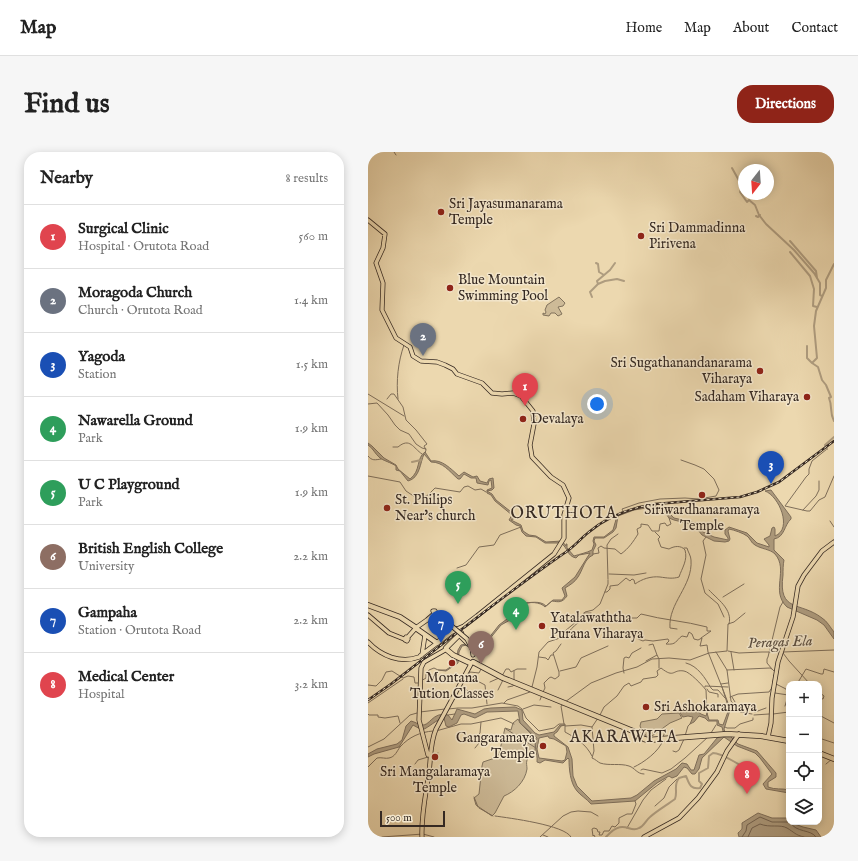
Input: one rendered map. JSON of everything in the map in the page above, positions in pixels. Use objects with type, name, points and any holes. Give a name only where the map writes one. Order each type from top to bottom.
[{"type":"highway","points":[[370,607],[396,616],[437,643],[455,630],[460,634],[446,649],[458,657],[502,677],[633,731],[646,740],[739,734],[786,741]]},
{"type":"highway","points":[[822,754],[833,758]]},
{"type":"main road","points":[[368,220],[385,234],[383,248],[376,263],[383,283],[382,310],[396,338],[410,347],[413,356],[421,362],[437,362],[445,365],[453,369],[457,374],[482,383],[492,393],[513,393],[519,395],[533,409],[534,426],[530,445],[532,457],[551,477],[563,485],[569,498],[564,515],[565,534],[562,542],[554,554],[546,562],[473,619],[455,630]]},
{"type":"main road","points":[[768,738],[772,723],[772,707],[780,653],[795,611],[797,592],[800,582],[822,551],[834,542]]},
{"type":"main road","points":[[368,615],[387,631],[405,638],[434,613],[466,639],[472,654],[473,663],[440,721],[432,741],[422,814],[422,837]]},
{"type":"main road","points":[[460,634],[470,646]]},
{"type":"main road","points":[[421,656],[426,635]]},
{"type":"main road","points":[[368,642],[376,650],[400,660],[421,656],[437,643]]},
{"type":"main road","points":[[430,760],[422,733],[419,715],[422,664],[446,649]]},
{"type":"main road","points":[[644,837],[679,818],[698,798],[717,772],[727,750],[739,734]]},
{"type":"shaded area","points":[[559,297],[565,303],[563,306],[558,307],[562,314],[558,316],[555,313],[551,313],[549,316],[543,315],[543,313],[545,314],[546,312],[545,310],[547,305]]},
{"type":"shaded area","points":[[679,713],[682,718],[670,723],[652,736],[649,736],[648,738],[645,737],[646,735],[643,733],[640,726],[641,722],[657,719],[662,714]]},
{"type":"shaded area","points":[[518,719],[535,738],[535,752],[527,760],[527,769],[524,778],[512,792],[504,796],[492,816],[476,805],[474,798],[479,794],[483,762],[495,758],[499,754],[505,728],[511,730],[513,723]]},
{"type":"water","points":[[368,443],[384,458],[396,465],[398,469],[410,479],[416,472],[420,458],[425,452],[431,461],[443,463],[459,476],[464,472],[473,477],[477,476],[480,481],[487,483],[489,479],[493,478],[494,488],[487,491],[492,488],[491,480],[489,481],[488,485],[477,483],[476,478],[471,478],[464,474],[460,479],[458,479],[442,465],[431,462],[424,454],[417,474],[408,481],[400,471],[396,470],[396,466],[381,459],[368,445]]},
{"type":"water","points":[[771,490],[791,517],[780,536],[774,539],[774,550],[784,560],[782,587],[784,595],[787,601],[792,604],[824,619],[834,632],[834,639],[824,625],[817,620],[787,607],[782,601],[779,587],[779,560],[773,552],[755,545],[745,535],[729,529],[729,541],[714,541],[702,535],[694,525],[669,518],[664,511],[652,507],[634,510],[618,516],[616,528],[613,532],[604,538],[595,538],[594,541],[596,545],[593,555],[586,562],[577,579],[565,588],[567,596],[564,600],[559,602],[552,601],[545,607],[538,603],[523,605],[519,615],[501,625],[488,641],[462,646],[459,652],[458,663],[446,671],[438,670],[446,670],[456,663],[458,650],[461,645],[488,639],[499,625],[518,614],[520,607],[523,603],[538,602],[546,606],[553,600],[562,600],[565,596],[562,588],[575,577],[590,553],[579,555],[576,558],[569,554],[561,543],[545,543],[536,537],[526,536],[522,532],[520,526],[509,520],[512,515],[495,501],[491,495],[487,493],[487,491],[515,515],[515,518],[511,520],[521,525],[523,531],[529,535],[536,536],[546,542],[562,541],[566,546],[567,544],[567,548],[574,556],[592,550],[594,537],[604,537],[613,530],[617,516],[634,509],[653,505],[665,509],[674,518],[696,523],[703,532],[714,537],[728,540],[725,530],[729,527],[747,533],[757,543],[769,547],[764,539],[770,536],[772,528],[774,527],[775,529],[775,536],[783,527],[782,513],[779,506],[775,499],[765,491]]},
{"type":"water","points":[[722,687],[731,707],[724,729],[726,735],[730,736],[738,744],[757,751],[776,773],[776,777],[768,782],[768,787],[786,789],[786,792],[766,789],[763,784],[772,774],[760,758],[755,753],[737,746],[724,737],[702,758],[699,769],[695,774],[692,774],[687,768],[684,767],[677,776],[672,778],[669,776],[657,783],[635,801],[591,804],[578,793],[573,784],[570,775],[568,758],[563,763],[545,760],[540,763],[537,762],[535,744],[537,738],[520,723],[518,711],[487,712],[475,718],[464,714],[461,715],[457,723],[449,727],[446,726],[444,718],[422,730],[413,725],[399,747],[368,757],[368,754],[377,749],[397,744],[402,740],[406,726],[411,721],[424,725],[438,715],[443,714],[448,715],[452,720],[457,709],[475,714],[484,709],[515,707],[522,710],[523,720],[535,733],[539,735],[554,732],[560,725],[565,725],[561,726],[554,736],[568,747],[572,759],[573,776],[577,786],[592,801],[631,798],[654,781],[676,769],[682,763],[687,764],[691,770],[694,770],[699,755],[704,754],[717,738],[724,735],[722,727],[717,725],[717,721],[708,721],[699,716],[690,724],[693,717],[683,717],[680,713],[683,708],[694,709],[706,716],[707,713],[709,720],[718,720],[719,724],[723,725],[729,709]],"holes":[[[548,736],[549,738],[554,739],[566,746],[567,752],[565,760],[562,761],[539,758],[537,749],[539,738]]]},
{"type":"water","points":[[758,813],[772,818],[786,818],[786,825],[797,825],[816,830],[821,837],[739,837],[738,833],[742,829],[742,823]]},
{"type":"waterway","points":[[732,168],[742,186],[740,192],[747,202],[749,200],[755,205],[759,215],[766,224],[794,250],[814,273],[820,283],[820,295],[822,296]]},
{"type":"waterway","points":[[756,216],[758,217],[760,215]]},
{"type":"waterway","points":[[790,241],[816,271],[817,278]]},
{"type":"waterway","points":[[790,252],[810,276],[814,289],[813,306],[817,307]]},
{"type":"waterway","points":[[596,263],[598,264],[599,272],[604,275]]},
{"type":"waterway","points":[[598,284],[597,281],[610,270],[615,263]]},
{"type":"waterway","points":[[834,264],[826,280],[826,288],[816,311],[814,326],[817,358],[812,363],[818,367],[822,380],[831,397],[829,398],[834,421]]},
{"type":"waterway","points":[[592,297],[590,292],[598,284],[617,279],[624,281]]},
{"type":"waterway","points":[[398,399],[398,372],[404,345]]},
{"type":"waterway","points":[[807,346],[807,358],[812,363]]},
{"type":"waterway","points":[[368,394],[404,416]]},
{"type":"waterway","points":[[387,399],[391,394],[394,394],[403,407],[406,420],[427,444],[424,446],[426,450],[425,453]]},
{"type":"waterway","points":[[368,404],[377,403],[400,430],[409,434],[416,444],[426,449]]},
{"type":"waterway","points":[[827,449],[825,445],[834,437]]},
{"type":"waterway","points":[[393,447],[398,447],[402,444],[408,443],[422,454]]},
{"type":"waterway","points":[[827,449],[812,461],[809,474],[785,506],[810,511],[819,500],[825,497],[834,476]]},
{"type":"waterway","points":[[368,456],[374,460],[381,459]]},
{"type":"waterway","points":[[412,462],[421,460]]},
{"type":"waterway","points":[[624,513],[622,509],[639,503],[660,499],[699,499],[716,496],[719,490],[714,479],[704,469],[681,460]]},
{"type":"waterway","points":[[368,476],[400,482],[406,491],[418,499],[428,495],[435,488],[460,492],[464,487],[468,486],[475,490],[481,489],[486,492]]},
{"type":"waterway","points":[[803,510],[816,496],[819,490],[819,481]]},
{"type":"waterway","points":[[593,554],[599,553],[598,548],[601,546],[604,548],[615,549],[621,554],[634,540],[638,534],[637,529],[641,527],[641,524],[648,525],[652,531],[659,531],[660,524],[665,523],[667,526],[671,524],[669,518]]},
{"type":"waterway","points":[[830,521],[834,527]]},
{"type":"waterway","points":[[457,568],[466,565],[479,547],[494,545],[500,535],[521,527]]},
{"type":"waterway","points":[[605,592],[610,589],[610,586],[618,585],[626,578],[630,581],[632,579],[634,580],[635,584],[650,577],[679,577],[685,561],[685,550],[679,547],[669,549],[661,547],[658,539],[660,537],[655,532]]},
{"type":"waterway","points":[[608,579],[607,545],[611,539],[618,534]]},
{"type":"waterway","points":[[706,537],[703,541],[706,555],[701,579],[705,593],[718,604],[724,617]]},
{"type":"waterway","points":[[677,629],[670,628],[670,619],[691,569],[691,557],[687,548],[684,548]]},
{"type":"waterway","points":[[609,574],[634,575],[646,573]]},
{"type":"waterway","name":"Peragas Ela","points":[[532,687],[539,652],[548,642],[560,638],[565,631],[585,612],[593,610],[600,604],[608,584],[608,580]]},
{"type":"waterway","points":[[723,597],[744,584]]},
{"type":"waterway","points":[[709,590],[727,609],[730,619],[729,624]]},
{"type":"waterway","points":[[772,669],[767,663],[767,659],[780,607],[783,602]]},
{"type":"waterway","name":"Peragas Ela","points":[[584,613],[591,613]]},
{"type":"waterway","points":[[565,702],[591,683],[616,673],[637,667],[652,659],[669,658],[690,660],[709,653],[727,651],[728,624],[734,622],[745,613]]},
{"type":"waterway","points":[[632,618],[637,618],[641,614],[707,627],[707,631],[711,631],[701,638]]},
{"type":"waterway","points":[[609,615],[619,616],[628,620],[631,618]]},
{"type":"waterway","name":"Peragas Ela","points":[[561,637],[567,634],[580,621],[584,620]]},
{"type":"waterway","name":"Peragas Ela","points":[[638,639],[643,641],[668,639],[669,641],[666,644],[672,644],[682,636],[687,637],[689,632],[692,634],[694,639],[698,640],[702,638],[700,646],[707,645],[708,652],[722,687]]},
{"type":"waterway","points":[[480,663],[482,642]]},
{"type":"waterway","points":[[543,692],[545,688],[544,683],[551,677],[555,679],[559,676],[553,653],[561,644]]},
{"type":"waterway","points":[[649,645],[653,644],[657,655]]},
{"type":"waterway","points":[[560,671],[576,667],[581,658],[608,646]]},
{"type":"waterway","points":[[624,673],[624,658],[629,658],[632,653],[641,648]]},
{"type":"waterway","name":"Peragas Ela","points":[[783,652],[834,650]]},
{"type":"waterway","name":"Peragas Ela","points":[[728,651],[739,653],[780,652]]},
{"type":"waterway","points":[[716,652],[727,670],[731,701],[740,712],[752,714]]},
{"type":"waterway","points":[[731,652],[734,670]]},
{"type":"waterway","points":[[783,653],[807,681]]},
{"type":"waterway","points":[[539,657],[546,658],[548,660],[551,655],[553,655]]},
{"type":"waterway","points":[[646,661],[657,655],[659,659],[659,668]]},
{"type":"waterway","name":"Peragas Ela","points":[[686,663],[698,670],[704,676],[711,688],[713,690],[718,690],[725,698]]},
{"type":"waterway","points":[[421,681],[426,678],[426,672],[429,670],[434,668],[438,670]]},
{"type":"waterway","points":[[600,715],[604,707],[617,696],[624,686],[629,683],[631,686],[641,682],[643,679],[656,677],[658,675],[657,671],[661,668],[669,673],[684,671],[696,679],[706,690],[707,713]]},
{"type":"waterway","points":[[727,670],[770,668],[775,672]]},
{"type":"waterway","points":[[481,669],[479,673],[470,672],[468,676],[485,685],[487,704]]},
{"type":"waterway","points":[[502,676],[506,669],[509,669],[511,672],[517,669],[526,669]]},
{"type":"waterway","points":[[799,681],[806,669],[821,674],[823,674],[824,669],[834,672]]},
{"type":"waterway","points":[[368,685],[376,686],[382,680],[386,672],[392,671],[403,678],[408,676],[414,677],[415,683],[419,683]]},
{"type":"waterway","points":[[514,671],[514,681]]},
{"type":"waterway","points":[[773,682],[774,675]]},
{"type":"waterway","points":[[490,682],[499,678]]},
{"type":"waterway","points":[[368,703],[403,679]]},
{"type":"waterway","points":[[498,690],[503,680]]},
{"type":"waterway","points":[[721,684],[728,683]]},
{"type":"waterway","points":[[508,687],[513,686],[514,684]]},
{"type":"waterway","points":[[776,684],[786,689]]},
{"type":"waterway","points":[[730,697],[738,694],[769,692],[773,686]]},
{"type":"waterway","name":"Peragas Ela","points":[[705,687],[728,687]]},
{"type":"waterway","points":[[461,688],[469,692],[479,692]]},
{"type":"waterway","name":"Peragas Ela","points":[[707,689],[709,692],[718,694],[718,697]]},
{"type":"waterway","name":"Peragas Ela","points":[[504,703],[507,700],[530,692]]},
{"type":"waterway","points":[[775,693],[786,695]]},
{"type":"waterway","points":[[822,694],[824,696],[822,699]]},
{"type":"waterway","points":[[540,700],[542,695]]},
{"type":"waterway","points":[[732,697],[735,702]]},
{"type":"waterway","name":"Peragas Ela","points":[[448,709],[472,708],[502,703],[518,706],[522,709],[526,718],[539,731],[554,728],[559,724],[565,724],[565,726],[581,725],[592,727],[598,718]]},
{"type":"waterway","points":[[564,704],[561,706],[564,724]]},
{"type":"waterway","points":[[523,709],[534,705],[551,707]]},
{"type":"waterway","points":[[755,712],[766,708]]},
{"type":"waterway","name":"Peragas Ela","points":[[420,712],[445,709]]},
{"type":"waterway","points":[[773,714],[786,712]]},
{"type":"waterway","name":"Peragas Ela","points":[[368,747],[384,739],[410,715],[417,713]]},
{"type":"waterway","points":[[368,714],[378,715],[378,717],[385,718],[398,716],[400,723]]},
{"type":"waterway","points":[[448,715],[455,714]]},
{"type":"waterway","points":[[754,715],[769,714]]},
{"type":"waterway","points":[[822,717],[834,723]]},
{"type":"waterway","points":[[436,731],[461,724],[471,724],[501,718],[514,724]]},
{"type":"waterway","points":[[725,727],[735,728],[740,724],[753,720],[753,718]]},
{"type":"waterway","points":[[475,748],[479,743],[476,738],[480,733],[481,722]]},
{"type":"waterway","points":[[685,736],[690,724]]},
{"type":"waterway","points":[[711,733],[716,725]]},
{"type":"waterway","points":[[565,726],[565,732],[584,745],[592,756]]},
{"type":"waterway","points":[[592,727],[594,751],[592,758],[603,764],[629,766],[644,774]]},
{"type":"waterway","points":[[506,729],[536,748]]},
{"type":"waterway","points":[[663,737],[666,729]]},
{"type":"waterway","points":[[368,767],[377,758],[388,758],[396,754],[403,743],[411,738],[419,734],[433,731]]},
{"type":"waterway","points":[[641,770],[643,769],[662,773],[671,769],[708,737]]},
{"type":"waterway","points":[[673,751],[676,752],[679,750],[684,739]]},
{"type":"waterway","points":[[822,739],[834,743]]},
{"type":"waterway","points":[[634,767],[642,763],[655,752],[663,740]]},
{"type":"waterway","points":[[431,756],[438,753]]},
{"type":"waterway","points":[[606,837],[617,828],[626,827],[635,829],[642,826],[653,814],[675,799],[676,783],[679,778],[686,776],[692,787],[700,788],[702,784],[699,781],[699,773],[708,768],[709,756],[713,753],[734,761],[749,771],[752,775],[754,783]]},
{"type":"waterway","points":[[415,764],[418,760],[428,757]]},
{"type":"waterway","points":[[826,764],[832,759]]},
{"type":"waterway","points":[[627,828],[643,800],[651,790],[666,779]]},
{"type":"waterway","points":[[655,806],[664,798],[669,787],[677,779]]},
{"type":"waterway","points":[[474,797],[478,807]]},
{"type":"waterway","points":[[595,837],[594,835],[593,836],[592,829],[597,829],[598,832],[600,832],[599,835],[602,835],[604,831],[609,831],[612,826],[615,827],[619,823],[619,818],[627,814],[632,814],[636,804],[635,801]]},
{"type":"waterway","points":[[479,808],[493,816]]},
{"type":"waterway","points":[[540,837],[563,816],[571,812],[591,812],[598,816]]},
{"type":"waterway","points":[[495,816],[524,820],[559,829],[571,837]]},
{"type":"waterway","points":[[382,837],[423,834],[434,837]]},
{"type":"waterway","points":[[543,835],[548,837]]},
{"type":"railway","points":[[368,700],[391,684],[519,585],[567,552],[596,526],[604,521],[628,510],[655,504],[740,497],[757,492],[779,482],[834,441]]},
{"type":"place","name":"Sri Jayasumanarama Temple","points":[[441,212]]},
{"type":"place","name":"Sri Dammadinna Pirivena","points":[[641,236]]},
{"type":"place","name":"Blue Mountain Swimming Pool","points":[[450,288]]},
{"type":"place","name":"Moragoda Church","points":[[423,356]]},
{"type":"place","name":"Sri Sugathanandanarama Viharaya","points":[[760,371]]},
{"type":"place","name":"Sadaham Viharaya","points":[[807,397]]},
{"type":"place","name":"Surgical Clinic","points":[[525,406]]},
{"type":"place","name":"Devalaya","points":[[523,419]]},
{"type":"place","name":"Yagoda","points":[[771,484]]},
{"type":"place","name":"Siriwardhanaramaya Temple","points":[[702,495]]},
{"type":"place","name":"St. Philips Near's church","points":[[387,508]]},
{"type":"place","name":"U C Playground","points":[[458,604]]},
{"type":"place","name":"Yatalawaththa Purana Viharaya","points":[[542,626]]},
{"type":"place","name":"Nawarella Ground","points":[[516,630]]},
{"type":"place","name":"Gampaha","points":[[441,643]]},
{"type":"place","name":"Montana Tution Classes","points":[[452,663]]},
{"type":"place","name":"British English College","points":[[481,664]]},
{"type":"place","name":"Sri Ashokaramaya","points":[[646,707]]},
{"type":"place","name":"Gangaramaya Temple","points":[[543,746]]},
{"type":"place","name":"Sri Mangalaramaya Temple","points":[[435,757]]},
{"type":"place","name":"Medical Center","points":[[747,794]]},
{"type":"district","name":"ORUTHOTA","points":[[564,514]]},
{"type":"district","name":"AKARAWITA","points":[[624,738]]}]
